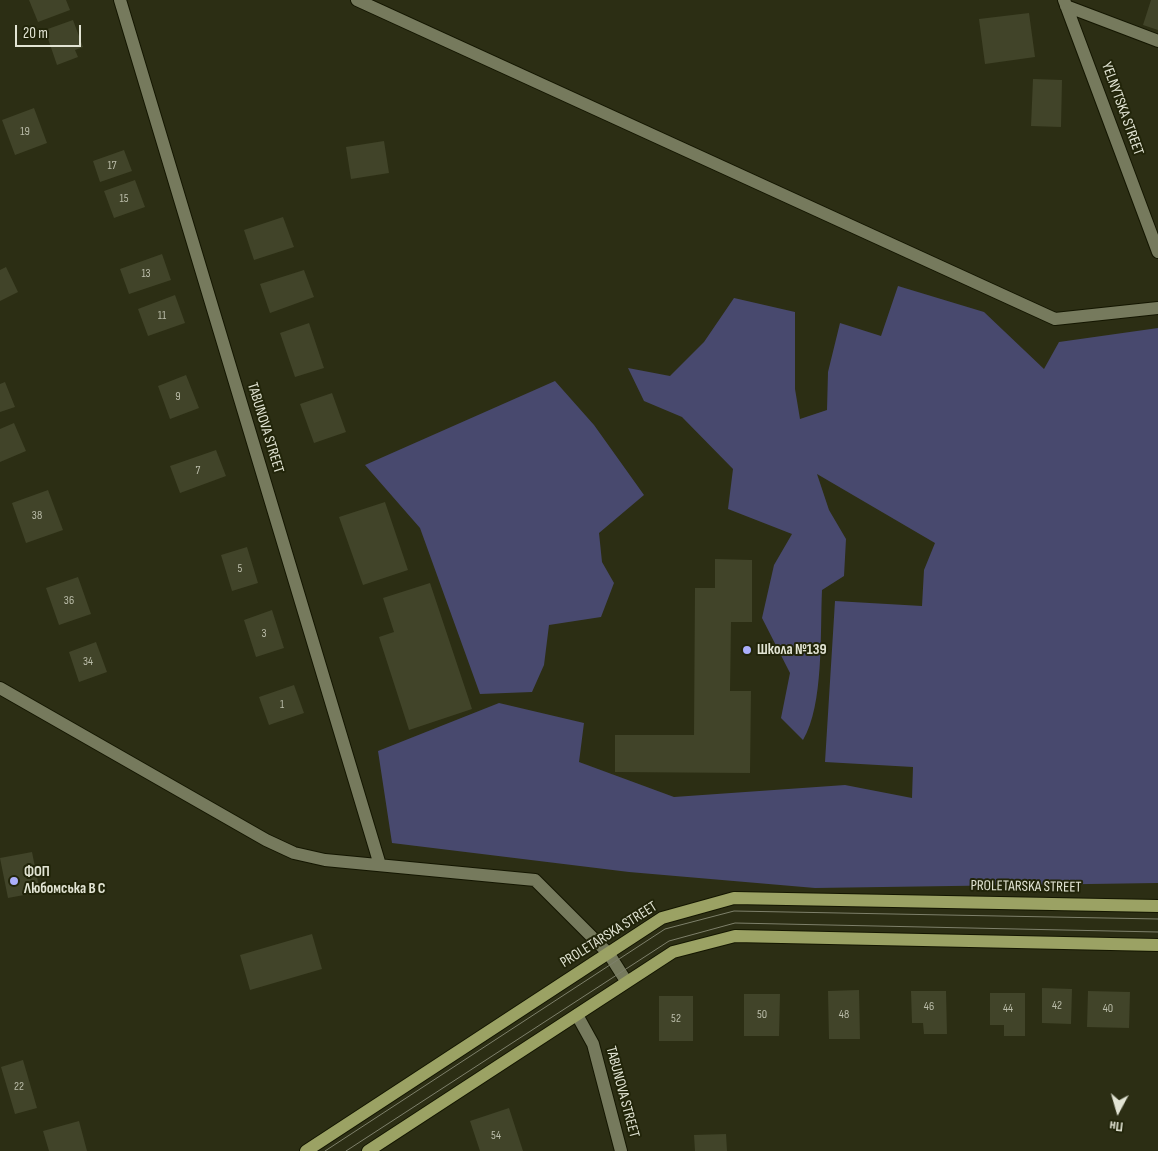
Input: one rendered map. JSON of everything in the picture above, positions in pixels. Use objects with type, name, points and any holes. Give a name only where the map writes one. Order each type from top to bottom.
[{"type":"main road","name":"PROLETARSKA STREET","points":[[306,1151],[662,918],[734,898],[1158,906]]},
{"type":"main road","points":[[368,1151],[673,952],[735,936],[1158,945]]},
{"type":"street","name":"TABUNOVA STREET","points":[[120,0],[380,866]]},
{"type":"street","points":[[358,0],[1055,319],[1158,308]]},
{"type":"street","name":"YELNYTSKA STREET","points":[[1065,3],[1158,41]]},
{"type":"street","name":"YELNYTSKA STREET","points":[[1065,3],[1158,252]]},
{"type":"street","points":[[0,688],[266,840],[294,854],[325,860],[380,866],[535,880],[608,954],[626,981]]},
{"type":"street","name":"TABUNOVA STREET","points":[[576,1015],[593,1044],[621,1151]]},
{"type":"shaded area","points":[[898,286],[984,312],[1044,369],[1059,342],[1158,328],[1158,883],[815,888],[629,872],[392,843],[378,751],[499,703],[584,723],[579,762],[674,797],[845,785],[912,798],[913,767],[825,762],[835,601],[922,606],[924,570],[935,543],[817,474],[829,510],[846,539],[844,576],[822,590],[818,688],[815,708],[803,740],[781,718],[790,673],[762,618],[774,565],[792,534],[728,509],[733,469],[682,417],[644,401],[628,368],[670,376],[704,342],[734,298],[795,312],[795,389],[800,419],[827,410],[828,372],[840,323],[881,336]]},
{"type":"shaded area","points":[[555,381],[594,425],[644,495],[599,533],[602,562],[614,583],[601,617],[549,625],[544,665],[532,692],[480,694],[420,528],[365,465]]},
{"type":"building","points":[[29,0],[66,0],[70,10],[38,22]]},
{"type":"building","points":[[1151,0],[1158,0],[1158,30],[1143,25]]},
{"type":"building","points":[[1029,13],[1035,57],[985,64],[979,19]]},
{"type":"building","points":[[73,20],[83,47],[75,50],[78,57],[57,65],[45,30]]},
{"type":"building","points":[[1033,79],[1062,80],[1061,127],[1031,126]]},
{"type":"building","points":[[34,108],[47,143],[15,155],[2,120]]},
{"type":"building","points":[[384,141],[389,173],[351,179],[346,147]]},
{"type":"building","points":[[124,150],[132,171],[100,182],[93,161]]},
{"type":"building","points":[[135,180],[145,207],[114,218],[104,191]]},
{"type":"building","points":[[283,217],[294,247],[254,260],[244,230]]},
{"type":"building","points":[[162,254],[171,280],[129,294],[120,269]]},
{"type":"building","points":[[6,267],[18,292],[0,301],[0,270]]},
{"type":"building","points":[[304,270],[314,297],[270,313],[260,284]]},
{"type":"building","points":[[175,295],[185,323],[148,336],[138,309]]},
{"type":"building","points":[[309,323],[324,368],[295,377],[280,333]]},
{"type":"building","points":[[186,375],[199,408],[170,419],[158,386]]},
{"type":"building","points":[[5,382],[15,407],[0,412],[0,384]]},
{"type":"building","points":[[332,393],[346,432],[314,443],[300,404]]},
{"type":"building","points":[[14,423],[26,451],[0,462],[0,429]]},
{"type":"building","points":[[216,450],[226,476],[180,493],[170,466]]},
{"type":"building","points":[[48,490],[63,530],[26,543],[12,503]]},
{"type":"building","points":[[385,502],[408,570],[363,585],[339,517]]},
{"type":"building","points":[[247,547],[258,583],[232,591],[221,555]]},
{"type":"building","points":[[715,559],[752,560],[752,622],[731,622],[730,691],[751,691],[750,773],[615,772],[615,735],[694,735],[695,588],[715,588]]},
{"type":"building","points":[[78,577],[91,614],[59,625],[46,588]]},
{"type":"building","points":[[430,583],[472,709],[409,730],[379,637],[394,632],[383,598]]},
{"type":"building","points":[[272,610],[284,648],[256,657],[244,620]]},
{"type":"building","points":[[96,642],[107,672],[79,682],[69,652]]},
{"type":"building","points":[[294,685],[304,713],[269,725],[259,697]]},
{"type":"building","points":[[32,852],[40,892],[8,898],[0,858]]},
{"type":"building","points":[[312,934],[322,969],[250,990],[240,955]]},
{"type":"building","points":[[1042,988],[1072,989],[1071,1024],[1042,1023]]},
{"type":"building","points":[[859,990],[860,1039],[829,1039],[828,991]]},
{"type":"building","points":[[911,991],[946,991],[947,1034],[924,1034],[923,1023],[912,1023]]},
{"type":"building","points":[[1088,991],[1130,992],[1129,1028],[1087,1027]]},
{"type":"building","points":[[990,993],[1025,993],[1025,1036],[1004,1036],[1004,1025],[990,1025]]},
{"type":"building","points":[[744,994],[780,994],[779,1036],[744,1036]]},
{"type":"building","points":[[659,996],[693,996],[693,1041],[659,1041]]},
{"type":"building","points":[[23,1060],[37,1108],[15,1114],[1,1067]]},
{"type":"building","points":[[509,1108],[523,1151],[480,1151],[470,1121]]},
{"type":"building","points":[[79,1121],[87,1151],[49,1151],[43,1131]]},
{"type":"building","points":[[726,1134],[727,1151],[695,1151],[694,1135]]},
{"type":"tram line","points":[[325,1151],[665,929],[734,911],[1158,919]]},
{"type":"tram line","points":[[346,1151],[669,941],[735,923],[1158,932]]},
{"type":"place","name":"Школа №139","points":[[747,650]]},
{"type":"place","name":"ФОП Любомська В С","points":[[14,881]]}]
